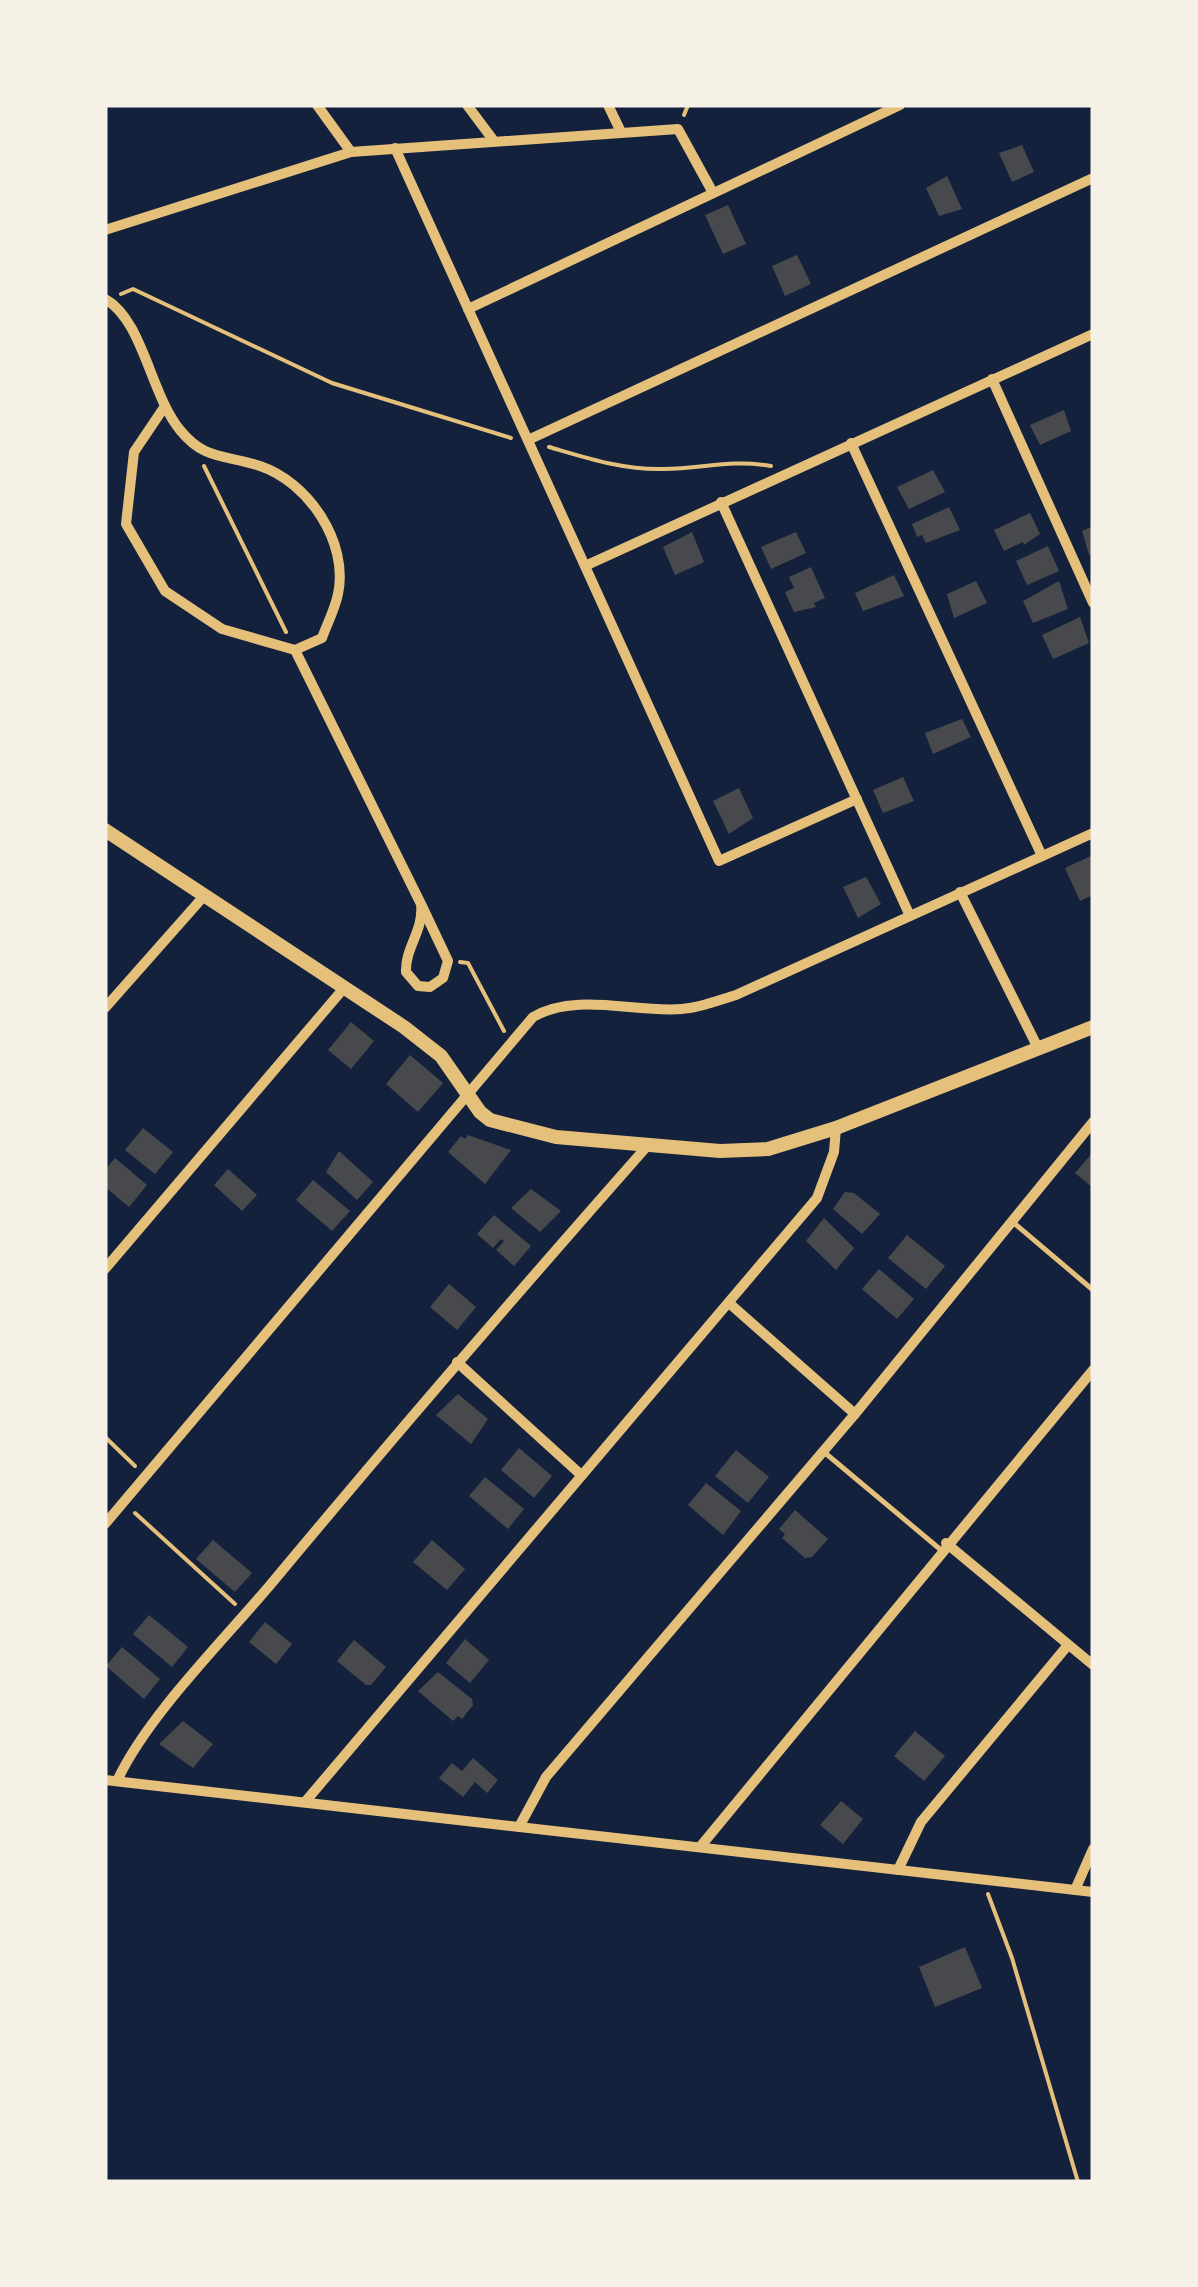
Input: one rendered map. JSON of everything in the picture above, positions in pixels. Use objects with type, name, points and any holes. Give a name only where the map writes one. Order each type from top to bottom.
[{"type":"street","points":[[317,105],[351,152]]},
{"type":"street","points":[[467,105],[494,141]]},
{"type":"street","points":[[608,105],[621,132]]},
{"type":"street","points":[[468,309],[900,105]]},
{"type":"street","points":[[105,230],[351,152],[678,128],[712,191]]},
{"type":"street","points":[[395,148],[719,861],[857,798]]},
{"type":"street","points":[[528,440],[1093,178]]},
{"type":"street","points":[[106,299],[125,314],[163,409],[196,450],[263,466],[306,492],[332,538],[339,591],[322,638],[295,650],[222,630],[165,591],[126,524],[134,452],[163,409]]},
{"type":"street","points":[[584,566],[1093,334]]},
{"type":"street","points":[[992,379],[1093,603]]},
{"type":"street","points":[[851,443],[1042,856]]},
{"type":"street","points":[[722,502],[910,916]]},
{"type":"street","points":[[295,650],[421,904],[448,962],[444,978],[430,987],[418,986],[406,972],[407,954],[419,934],[421,904]]},
{"type":"street","points":[[105,830],[441,1056],[490,1120],[517,1130],[749,1151],[836,1128],[1093,1027]]},
{"type":"street","points":[[105,1524],[533,1018],[556,1008],[684,1010],[736,995],[1093,833]]},
{"type":"street","points":[[960,892],[1038,1048]]},
{"type":"street","points":[[105,1008],[204,896]]},
{"type":"street","points":[[105,1269],[344,988]]},
{"type":"street","points":[[519,1827],[546,1777],[855,1414],[1093,1122]]},
{"type":"street","points":[[305,1802],[579,1474],[817,1198],[834,1152],[836,1128]]},
{"type":"street","points":[[649,1144],[456,1362],[111,1780],[1093,1892]]},
{"type":"street","points":[[729,1303],[855,1414]]},
{"type":"street","points":[[456,1362],[579,1474]]},
{"type":"street","points":[[700,1846],[943,1546],[1093,1370]]},
{"type":"street","points":[[943,1546],[1093,1665]]},
{"type":"street","points":[[898,1870],[921,1822],[1068,1645]]},
{"type":"street","points":[[1075,1890],[1093,1849]]},
{"type":"lane","points":[[1012,1222],[1093,1290]]},
{"type":"lane","points":[[823,1451],[943,1546]]},
{"type":"path","points":[[106,299],[133,289],[332,383],[495,436],[528,440],[612,466],[664,470],[734,460],[794,469]]},
{"type":"path","points":[[196,450],[295,650]]},
{"type":"path","points":[[448,962],[468,963],[511,1044]]},
{"type":"path","points":[[105,1437],[146,1476]]},
{"type":"path","points":[[124,1503],[246,1614]]},
{"type":"path","points":[[983,1881],[1012,1958],[1078,2182]]},
{"type":"building","points":[[1022,145],[1034,172],[1012,182],[999,153]]},
{"type":"building","points":[[947,176],[962,209],[939,216],[926,188]]},
{"type":"building","points":[[728,205],[746,244],[723,254],[705,215]]},
{"type":"building","points":[[797,255],[811,284],[785,296],[772,266]]},
{"type":"building","points":[[1064,410],[1071,431],[1040,445],[1030,425]]},
{"type":"building","points":[[933,470],[945,492],[909,509],[897,487]]},
{"type":"building","points":[[949,507],[960,530],[926,543],[922,535],[917,537],[912,524]]},
{"type":"building","points":[[1030,513],[1040,534],[1024,545],[1023,542],[1004,551],[994,530]]},
{"type":"building","points":[[1093,526],[1093,553],[1089,555],[1082,531]]},
{"type":"building","points":[[692,532],[704,562],[675,575],[663,547]]},
{"type":"building","points":[[796,532],[806,553],[771,569],[761,547]]},
{"type":"building","points":[[1048,546],[1059,571],[1027,585],[1016,561]]},
{"type":"building","points":[[811,567],[825,598],[814,603],[816,607],[794,612],[785,592],[794,588],[789,577]]},
{"type":"building","points":[[894,575],[904,596],[863,611],[855,593]]},
{"type":"building","points":[[976,581],[987,603],[954,618],[947,594]]},
{"type":"building","points":[[1059,581],[1068,609],[1033,623],[1023,601]]},
{"type":"building","points":[[1080,617],[1089,643],[1053,659],[1042,635]]},
{"type":"building","points":[[962,719],[971,737],[933,754],[925,733]]},
{"type":"building","points":[[903,777],[914,801],[883,813],[873,790]]},
{"type":"building","points":[[739,788],[753,818],[729,834],[713,801]]},
{"type":"building","points":[[1093,855],[1093,895],[1080,901],[1065,868]]},
{"type":"building","points":[[866,877],[881,904],[858,918],[843,887]]},
{"type":"building","points":[[351,1022],[374,1041],[351,1069],[328,1050]]},
{"type":"building","points":[[410,1055],[443,1083],[418,1112],[386,1084]]},
{"type":"building","points":[[143,1128],[173,1152],[155,1174],[125,1150]]},
{"type":"building","points":[[468,1135],[511,1150],[485,1184],[448,1152],[461,1136],[465,1139]]},
{"type":"building","points":[[339,1151],[373,1182],[357,1200],[326,1172]]},
{"type":"building","points":[[1093,1152],[1093,1188],[1075,1173]]},
{"type":"building","points":[[115,1158],[147,1185],[129,1207],[105,1187],[105,1170]]},
{"type":"building","points":[[228,1169],[257,1195],[242,1211],[214,1185]]},
{"type":"building","points":[[313,1180],[350,1211],[332,1231],[296,1200]]},
{"type":"building","points":[[531,1189],[561,1211],[540,1232],[511,1208]]},
{"type":"building","points":[[845,1192],[854,1193],[880,1214],[862,1234],[833,1209]]},
{"type":"building","points":[[494,1215],[531,1246],[514,1266],[496,1250],[504,1241],[501,1239],[493,1248],[477,1234]]},
{"type":"building","points":[[824,1218],[854,1248],[836,1270],[806,1241]]},
{"type":"building","points":[[907,1235],[945,1266],[926,1289],[888,1258]]},
{"type":"building","points":[[879,1269],[914,1299],[897,1319],[862,1289]]},
{"type":"building","points":[[449,1284],[476,1307],[457,1330],[430,1307]]},
{"type":"building","points":[[458,1394],[488,1419],[471,1444],[436,1415]]},
{"type":"building","points":[[519,1448],[552,1476],[534,1498],[501,1470]]},
{"type":"building","points":[[736,1450],[769,1477],[748,1503],[715,1476]]},
{"type":"building","points":[[485,1477],[524,1509],[508,1529],[469,1496]]},
{"type":"building","points":[[706,1483],[741,1511],[723,1535],[688,1505]]},
{"type":"building","points":[[795,1510],[828,1539],[812,1557],[805,1558],[782,1538],[785,1534],[779,1529]]},
{"type":"building","points":[[213,1540],[252,1573],[235,1592],[196,1559]]},
{"type":"building","points":[[432,1540],[465,1569],[447,1590],[413,1562]]},
{"type":"building","points":[[149,1615],[188,1647],[172,1667],[133,1634]]},
{"type":"building","points":[[265,1622],[292,1644],[276,1664],[249,1642]]},
{"type":"building","points":[[465,1639],[489,1660],[470,1683],[446,1663]]},
{"type":"building","points":[[354,1640],[386,1667],[371,1685],[337,1661]]},
{"type":"building","points":[[122,1647],[160,1679],[144,1699],[106,1666]]},
{"type":"building","points":[[438,1672],[472,1699],[473,1705],[462,1719],[458,1716],[453,1721],[418,1691]]},
{"type":"building","points":[[183,1721],[213,1744],[193,1768],[159,1744]]},
{"type":"building","points":[[915,1731],[945,1756],[924,1781],[894,1756]]},
{"type":"building","points":[[473,1758],[498,1780],[487,1793],[475,1782],[463,1797],[439,1778],[452,1763],[462,1771]]},
{"type":"building","points":[[841,1801],[863,1819],[843,1844],[820,1825]]},
{"type":"building","points":[[965,1947],[982,1988],[935,2007],[919,1967]]}]
